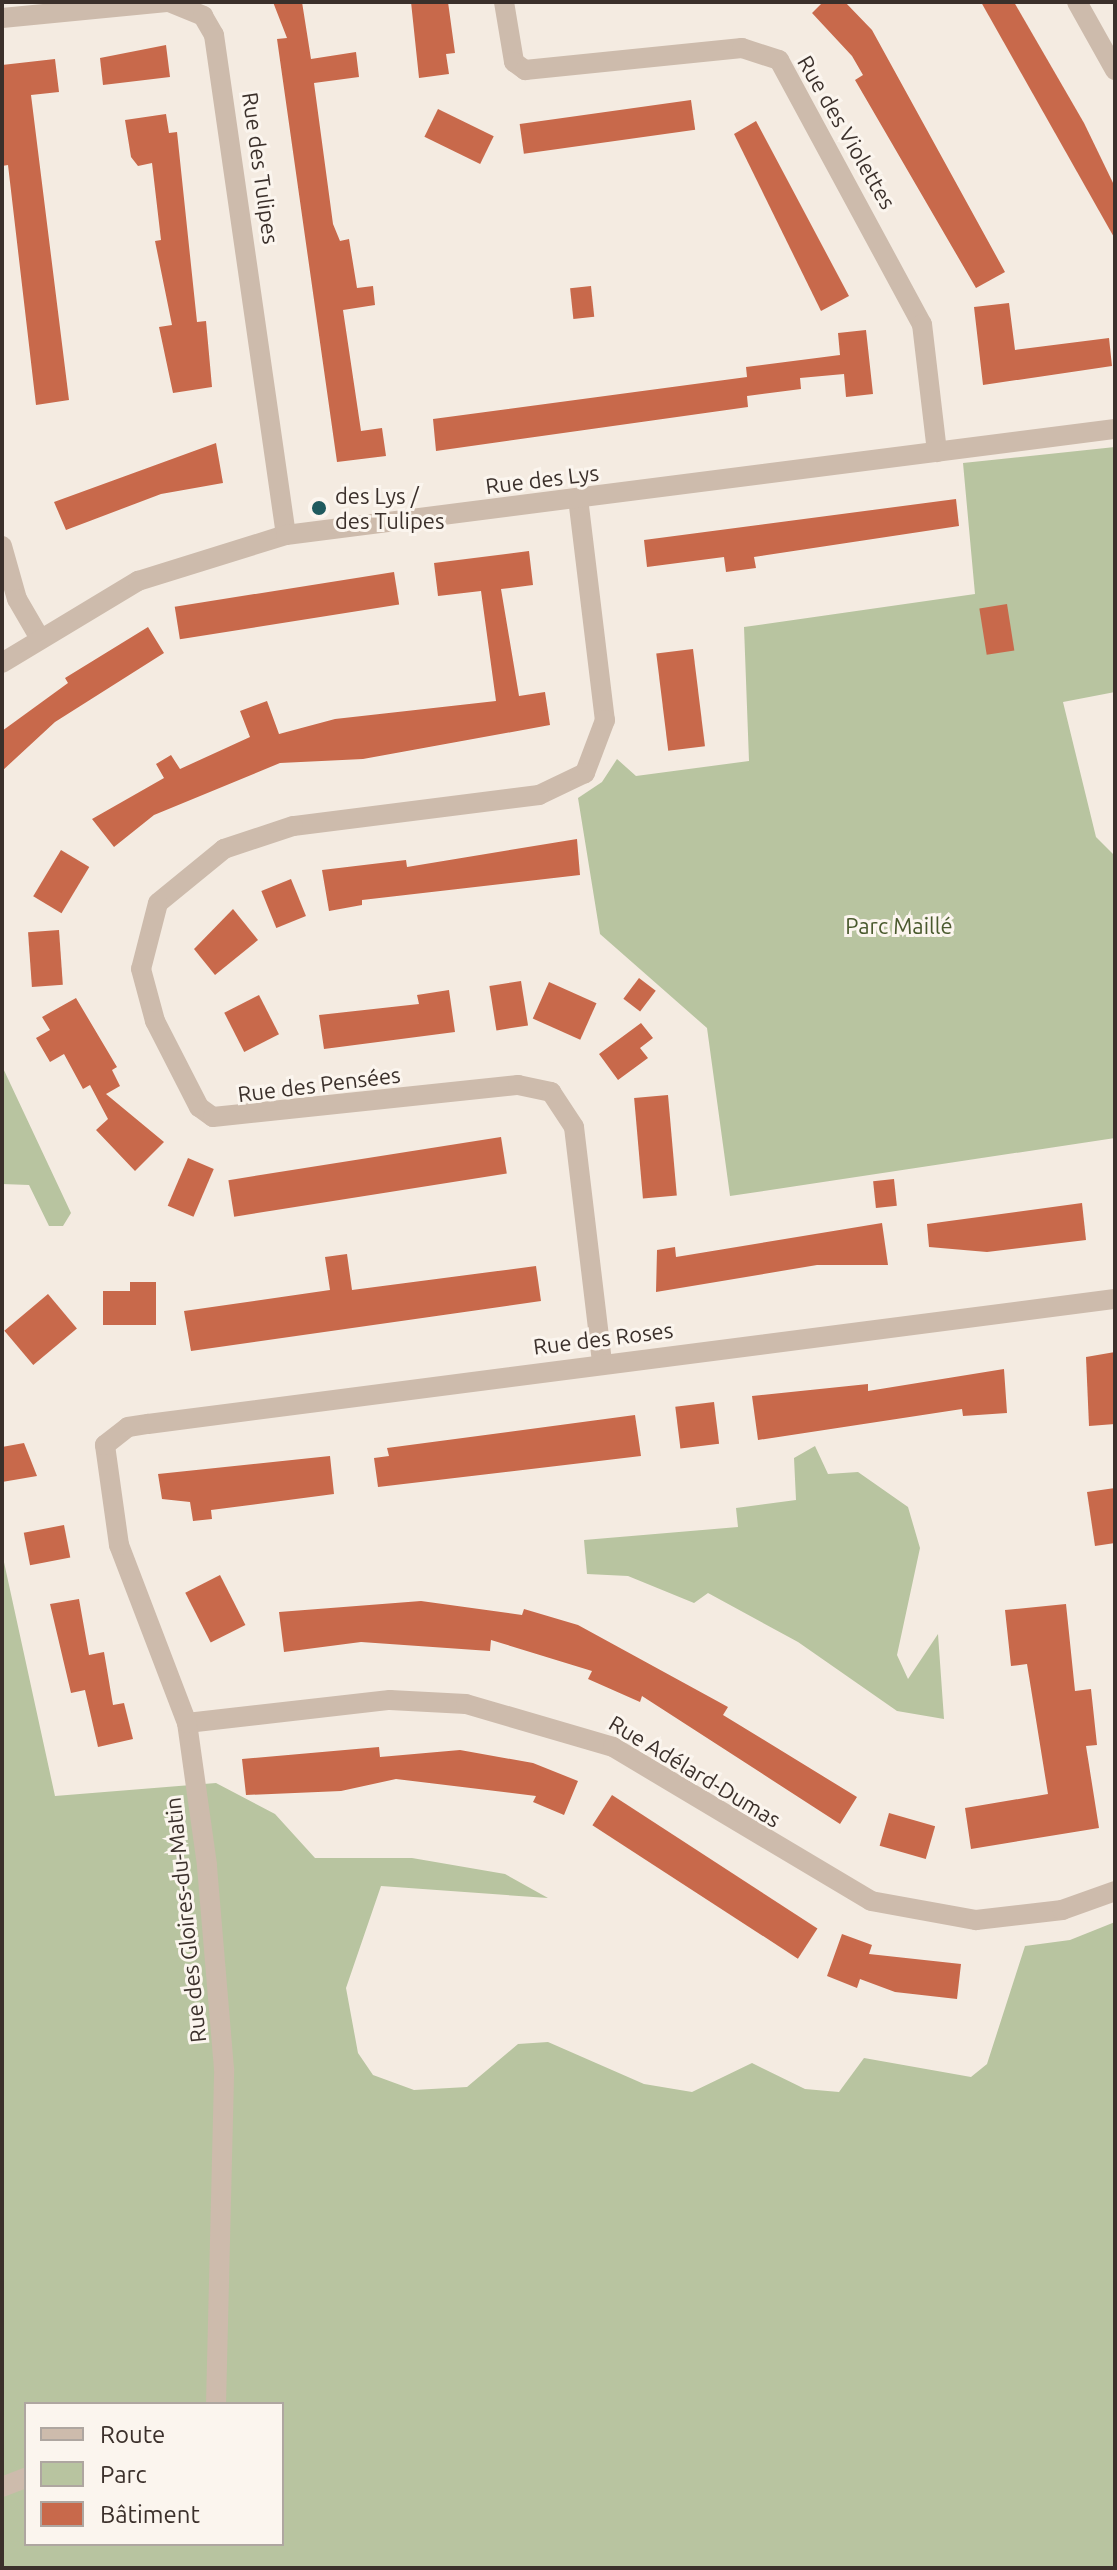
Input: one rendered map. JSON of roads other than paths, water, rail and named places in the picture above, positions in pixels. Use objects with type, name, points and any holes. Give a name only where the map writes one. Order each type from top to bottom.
[{"type":"street","name":"Rue des Tulipes","points":[[2,18],[169,2],[189,6],[214,35],[286,535]]},
{"type":"street","name":"Rue des Violettes","points":[[504,2],[514,62],[525,70],[742,48],[779,60],[922,324],[937,452]]},
{"type":"street","points":[[1077,2],[1115,70]]},
{"type":"street","name":"Rue des Lys","points":[[2,663],[39,637],[138,581],[286,535],[1115,429]]},
{"type":"street","name":"Rue des Pensées","points":[[578,498],[605,720],[585,773],[539,795],[328,820],[247,840],[175,885],[158,903],[140,950],[155,1021],[199,1107],[213,1117],[518,1085],[551,1092],[574,1127],[602,1362]]},
{"type":"street","points":[[2,546],[17,599],[39,637]]},
{"type":"street","name":"Rue des Roses","points":[[105,1445],[128,1427],[148,1424],[602,1362],[1115,1299]]},
{"type":"street","name":"Rue des Gloires-du-Matin","points":[[105,1445],[119,1545],[187,1723],[224,2069],[216,2402]]},
{"type":"street","name":"Rue Adélard-Dumas","points":[[187,1723],[390,1700],[466,1704],[613,1747],[871,1901],[976,1920],[1062,1910],[1115,1891]]},
{"type":"street","points":[[2,2487],[24,2479]]},
{"type":"place","name":"des Lys / des Tulipes","points":[[319,508]]},
{"type":"park label","name":"Parc Maillé","points":[[899,926]]}]
